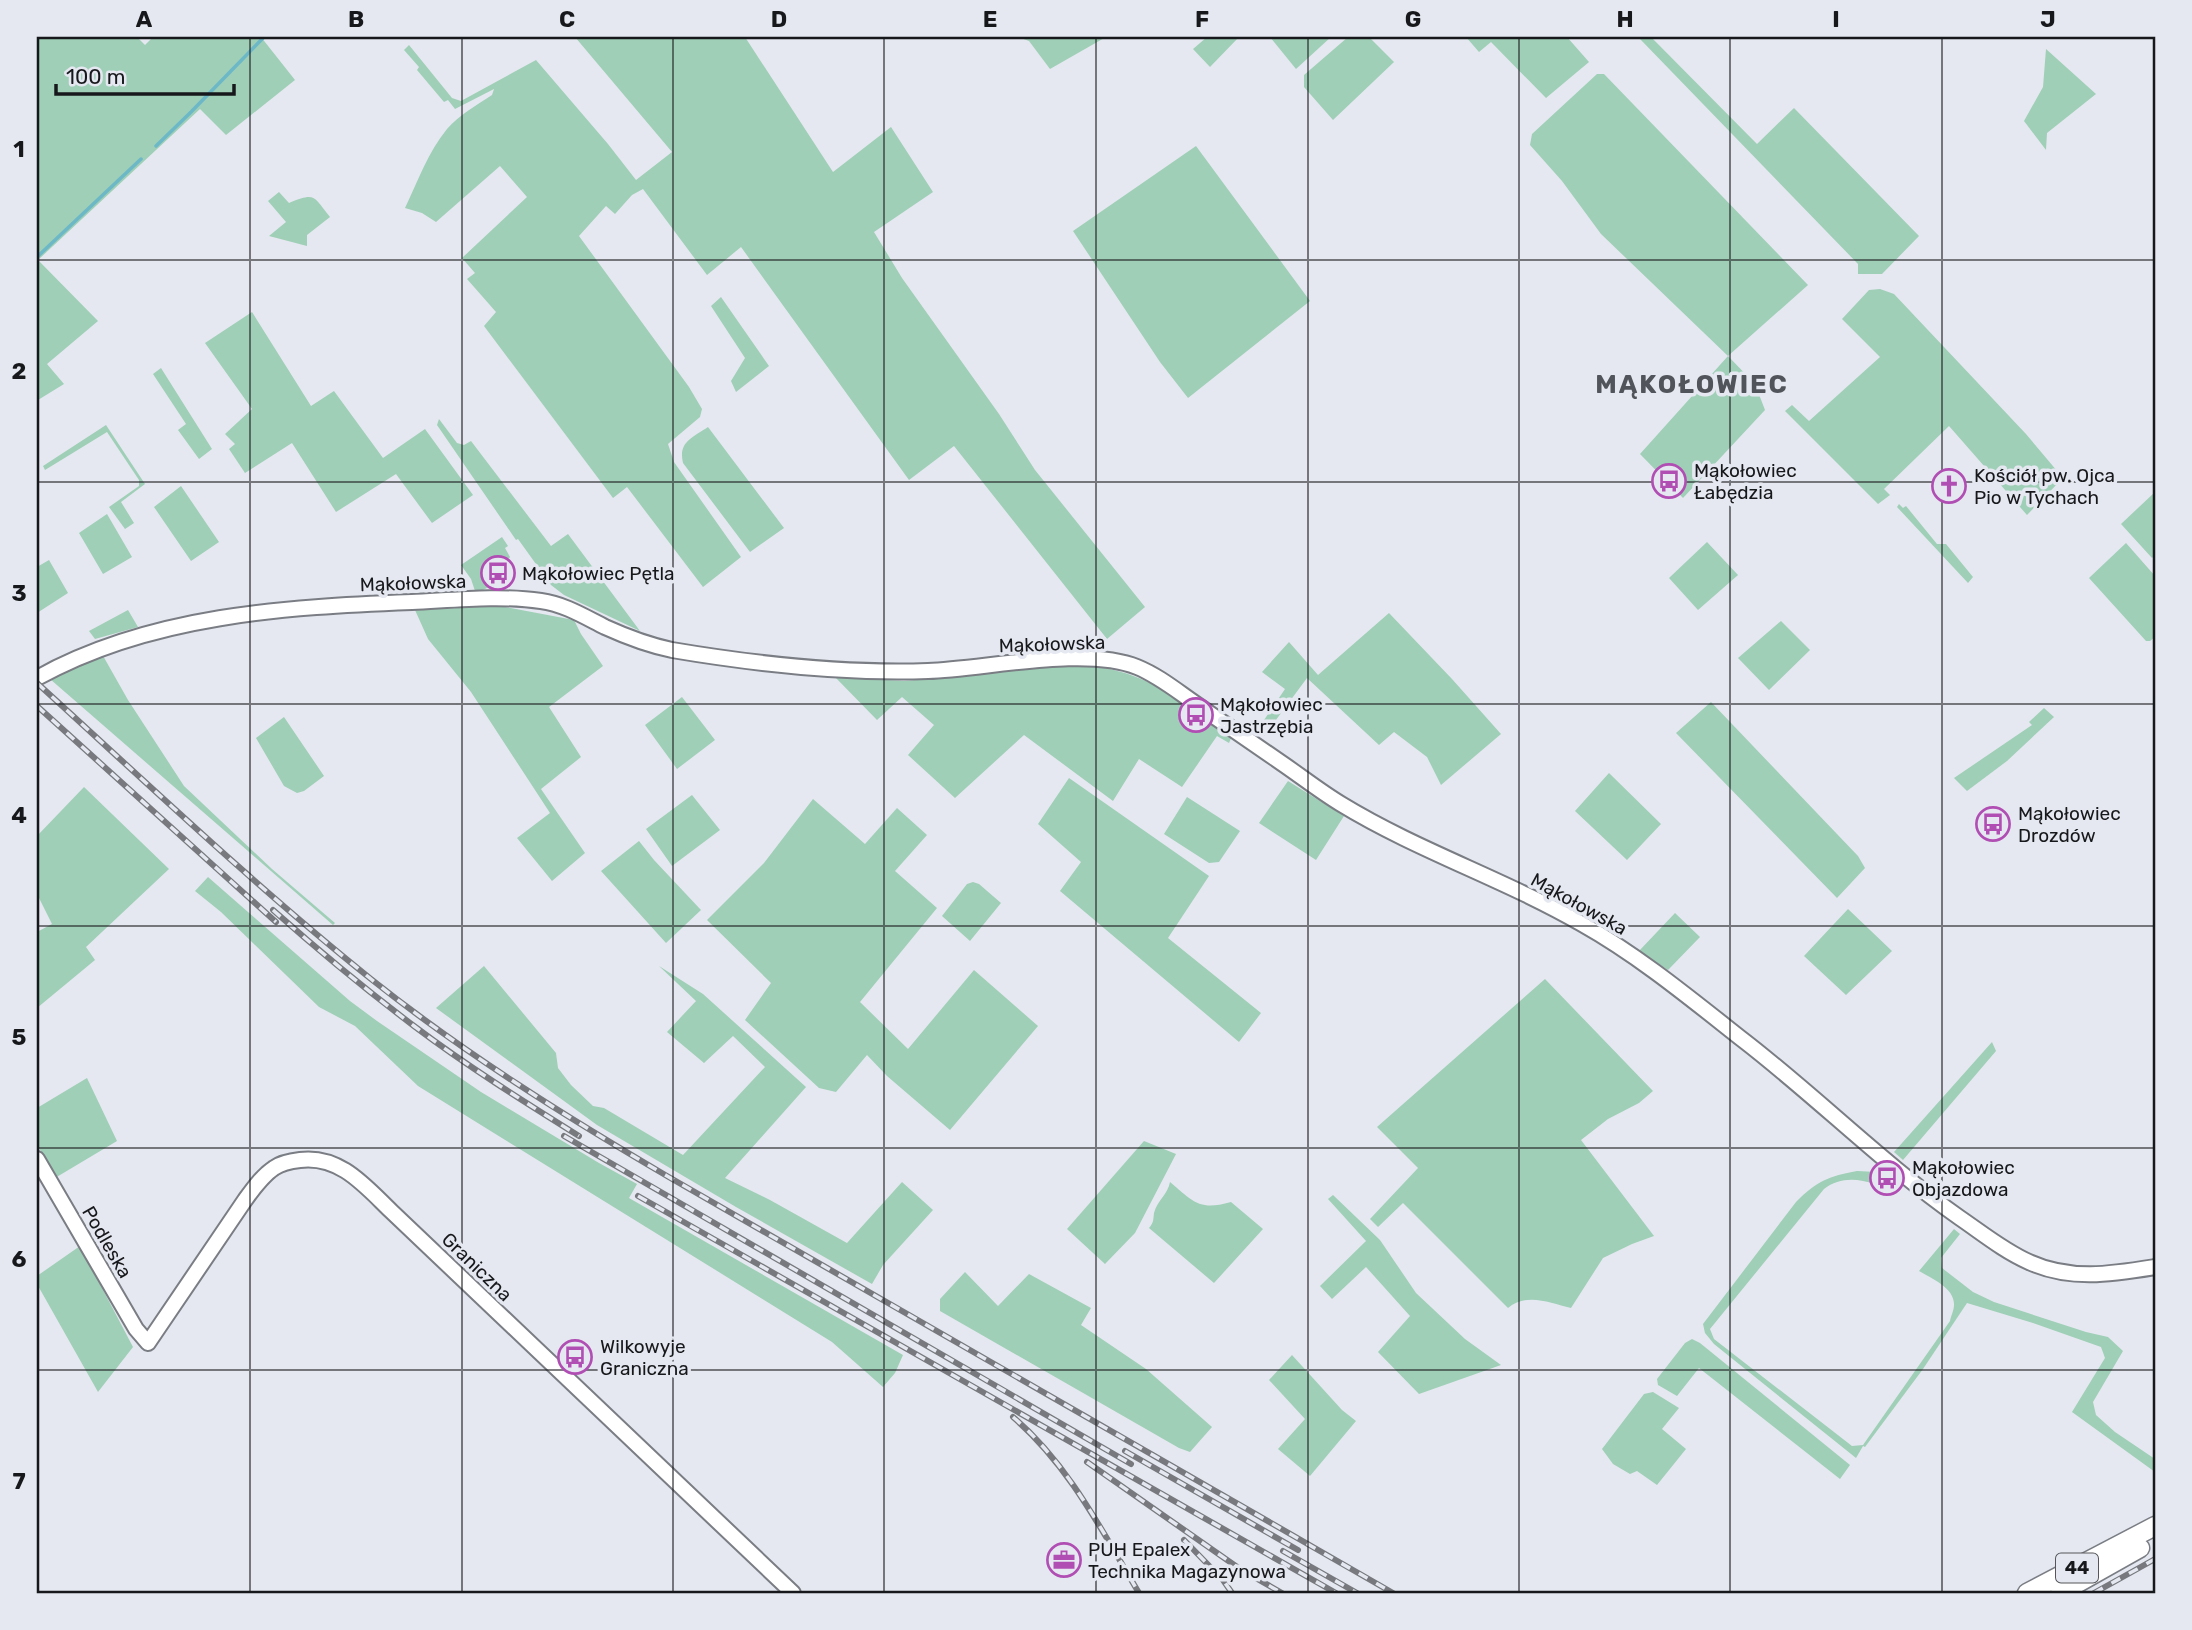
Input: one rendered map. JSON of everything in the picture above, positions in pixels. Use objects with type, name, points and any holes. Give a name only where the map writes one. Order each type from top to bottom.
[{"type":"main road","name":"44","points":[[2028,1593],[2155,1526]]},
{"type":"main road","name":"44","points":[[2060,1593],[2155,1539]]},
{"type":"street","name":"Mąkołowska","points":[[37,678],[103,648],[169,629],[227,618],[326,605],[482,600],[527,600],[560,605],[637,640],[665,649],[829,669],[931,671],[1081,659],[1126,663],[1162,680],[1337,802],[1444,857],[1549,906],[1608,939],[1750,1045],[1926,1193],[2015,1255],[2051,1271],[2070,1274],[2091,1275],[2155,1267]]},
{"type":"street","name":"Podleska","points":[[37,1159],[136,1329],[148,1343]]},
{"type":"street","name":"Graniczna","points":[[148,1343],[245,1200],[275,1167],[309,1159],[340,1166],[391,1211],[793,1593]]},
{"type":"green space","points":[[37,37],[137,37],[145,45],[153,37],[261,37],[295,80],[226,135],[200,109],[38,260],[98,321],[47,364],[64,384],[38,400]]},
{"type":"green space","points":[[575,37],[745,37],[833,172],[891,127],[933,192],[874,232],[902,278],[999,414],[1035,470],[1145,607],[1107,639],[954,446],[909,480],[741,247],[707,275],[643,189],[632,195],[615,214],[606,206],[579,236],[689,387],[702,409],[700,417],[668,444],[674,462],[741,557],[703,587],[627,487],[613,498],[484,326],[496,312],[467,279],[475,273],[462,258],[527,197],[500,166],[436,222],[422,213],[405,208],[440,138],[457,119],[492,95],[494,89],[455,109],[448,100],[444,102],[417,70],[419,67],[404,50],[409,45],[452,98],[461,101],[536,60],[636,180],[672,152]]},
{"type":"green space","points":[[1018,37],[1106,37],[1050,69],[1029,41]]},
{"type":"green space","points":[[1207,37],[1239,37],[1210,67],[1193,49]]},
{"type":"green space","points":[[1270,37],[1331,37],[1296,69]]},
{"type":"green space","points":[[1348,37],[1369,37],[1394,62],[1333,120],[1304,87],[1304,75]]},
{"type":"green space","points":[[1466,37],[1567,37],[1589,62],[1546,98],[1491,42],[1479,52]]},
{"type":"green space","points":[[1651,37],[1757,144],[1794,108],[1919,236],[1882,274],[1858,274],[1858,264],[1640,39]]},
{"type":"green space","points":[[2046,49],[2096,94],[2047,133],[2046,150],[2024,121],[2043,87]]},
{"type":"green space","points":[[1597,74],[1604,74],[1808,285],[1728,356],[1601,234],[1562,181],[1530,145],[1532,134]]},
{"type":"green space","points":[[1196,146],[1310,301],[1188,398],[1160,362],[1073,231]]},
{"type":"green space","points":[[279,192],[289,203],[313,198],[330,217],[307,235],[307,246],[269,236],[286,222],[268,201]]},
{"type":"green space","points":[[1880,289],[1894,294],[2026,434],[2063,478],[2027,515],[1949,426],[1884,489],[1890,495],[1878,504],[1785,411],[1792,405],[1809,421],[1880,357],[1842,319],[1869,290]]},
{"type":"green space","points":[[721,297],[769,366],[736,392],[731,381],[745,358],[711,306]]},
{"type":"green space","points":[[252,312],[311,406],[334,391],[383,458],[425,429],[473,495],[432,523],[396,474],[336,512],[292,443],[245,473],[229,449],[235,444],[225,434],[252,409],[205,343]]},
{"type":"green space","points":[[1728,356],[1755,384],[1765,410],[1683,498],[1640,454]]},
{"type":"green space","points":[[161,368],[212,449],[199,459],[178,430],[186,424],[153,374]]},
{"type":"green space","points":[[439,419],[457,443],[464,445],[471,441],[551,546],[568,534],[640,631],[564,595],[551,585],[518,539],[516,540],[437,425]]},
{"type":"green space","points":[[106,425],[145,484],[121,502],[134,523],[125,529],[109,507],[139,486],[139,480],[107,432],[45,470],[43,466]]},
{"type":"green space","points":[[708,427],[784,528],[750,552],[683,463],[684,445]]},
{"type":"green space","points":[[181,486],[219,542],[191,561],[154,507]]},
{"type":"green space","points":[[2155,492],[2155,555],[2152,558],[2121,524]]},
{"type":"green space","points":[[1899,504],[1903,508],[1906,506],[1937,544],[1946,544],[1973,577],[1968,583],[1897,507]]},
{"type":"green space","points":[[107,514],[132,557],[103,574],[79,533]]},
{"type":"green space","points":[[502,537],[508,546],[505,548],[510,557],[491,578],[494,581],[490,586],[475,591],[471,579],[461,565]]},
{"type":"green space","points":[[1707,542],[1738,575],[1698,610],[1669,578]]},
{"type":"green space","points":[[2126,543],[2155,576],[2155,637],[2150,641],[2146,641],[2089,578]]},
{"type":"green space","points":[[49,560],[68,593],[37,613],[37,567]]},
{"type":"green space","points":[[505,607],[574,620],[603,666],[549,707],[581,757],[541,789],[585,853],[552,881],[517,838],[550,813],[471,692],[428,639],[415,610]]},
{"type":"green space","points":[[128,610],[138,627],[95,639],[89,631]]},
{"type":"green space","points":[[1389,613],[1501,734],[1441,785],[1427,757],[1394,732],[1379,745],[1307,678],[1264,736],[1256,732],[1285,689],[1262,672],[1289,642],[1318,675]]},
{"type":"green space","points":[[1781,621],[1810,650],[1769,690],[1738,658]]},
{"type":"green space","points":[[102,654],[128,700],[184,786],[272,869],[335,923],[333,925],[50,679]]},
{"type":"green space","points":[[1092,666],[1121,672],[1156,686],[1192,709],[1190,715],[1202,722],[1206,718],[1232,736],[1229,743],[1217,736],[1182,787],[1139,759],[1113,801],[1024,735],[955,798],[908,755],[934,725],[902,697],[877,720],[835,677],[904,681],[1038,667]]},
{"type":"green space","points":[[682,697],[715,740],[677,769],[645,725]]},
{"type":"green space","points":[[1711,702],[1858,856],[1865,868],[1837,898],[1676,733]]},
{"type":"green space","points":[[2044,708],[2054,717],[2007,761],[1967,791],[1954,778],[2032,725],[2029,722]]},
{"type":"green space","points":[[284,717],[324,776],[297,793],[284,786],[256,738]]},
{"type":"green space","points":[[1609,773],[1661,824],[1627,860],[1575,811]]},
{"type":"green space","points":[[1069,778],[1209,876],[1168,938],[1261,1013],[1239,1042],[1060,891],[1081,862],[1038,824]]},
{"type":"green space","points":[[1288,781],[1344,816],[1316,860],[1259,823]]},
{"type":"green space","points":[[84,787],[169,869],[86,947],[95,960],[37,1008],[37,932],[52,924],[37,894],[37,836]]},
{"type":"green space","points":[[692,795],[720,830],[672,866],[646,829]]},
{"type":"green space","points":[[1187,797],[1240,831],[1219,862],[1209,863],[1164,834]]},
{"type":"green space","points":[[813,799],[865,844],[897,808],[927,835],[895,871],[937,908],[860,1002],[908,1049],[974,970],[1038,1026],[950,1130],[887,1076],[867,1055],[836,1092],[819,1088],[745,1020],[771,983],[707,920],[764,863]]},
{"type":"green space","points":[[639,841],[701,910],[666,943],[601,871]]},
{"type":"green space","points":[[208,877],[350,1001],[377,1021],[481,1092],[637,1184],[629,1198],[903,1355],[895,1373],[883,1387],[832,1342],[418,1086],[355,1026],[319,1007],[221,912],[195,891]]},
{"type":"green space","points":[[973,882],[1001,903],[970,941],[942,916],[967,884]]},
{"type":"green space","points":[[1848,909],[1892,951],[1846,995],[1804,956]]},
{"type":"green space","points":[[1675,913],[1700,937],[1668,970],[1639,951]]},
{"type":"green space","points":[[484,966],[556,1053],[558,1068],[571,1085],[593,1106],[604,1108],[683,1155],[765,1067],[733,1036],[704,1063],[667,1032],[696,1001],[659,966],[703,994],[806,1087],[725,1178],[847,1243],[902,1182],[933,1210],[883,1265],[872,1284],[597,1125],[436,1008]]},
{"type":"green space","points":[[1545,979],[1653,1091],[1639,1103],[1608,1119],[1581,1140],[1654,1236],[1603,1258],[1571,1308],[1531,1300],[1515,1303],[1508,1308],[1403,1203],[1378,1227],[1370,1219],[1418,1168],[1377,1127]]},
{"type":"green space","points":[[1992,1042],[1996,1051],[1903,1160],[1894,1152]]},
{"type":"green space","points":[[87,1078],[117,1141],[55,1178],[37,1144],[37,1108]]},
{"type":"green space","points":[[1144,1141],[1176,1154],[1135,1233],[1105,1264],[1067,1229]]},
{"type":"green space","points":[[1857,1171],[1877,1172],[1899,1184],[1896,1194],[1860,1180],[1841,1181],[1824,1189],[1710,1329],[1714,1339],[1852,1446],[1863,1445],[1950,1321],[1954,1305],[1951,1294],[1941,1284],[1919,1271],[1954,1229],[1960,1234],[1941,1258],[1942,1268],[1973,1292],[1994,1302],[2108,1337],[2123,1351],[2093,1402],[2096,1415],[2115,1432],[2155,1459],[2155,1472],[2072,1412],[2105,1358],[2101,1347],[1967,1303],[1923,1369],[1856,1458],[1714,1344],[1705,1333],[1703,1324],[1796,1202],[1824,1180]]},
{"type":"green space","points":[[1170,1182],[1185,1195],[1204,1205],[1231,1202],[1263,1229],[1214,1283],[1149,1228],[1155,1209]]},
{"type":"green space","points":[[1333,1195],[1380,1240],[1416,1293],[1465,1339],[1501,1365],[1419,1394],[1378,1352],[1410,1316],[1366,1267],[1332,1299],[1320,1286],[1366,1241],[1328,1199]]},
{"type":"green space","points":[[80,1246],[133,1347],[98,1392],[37,1284],[37,1276]]},
{"type":"green space","points":[[965,1272],[998,1306],[1029,1274],[1091,1308],[1081,1325],[1146,1369],[1212,1427],[1190,1452],[1179,1448],[940,1311],[940,1299]]},
{"type":"green space","points":[[1692,1339],[1850,1465],[1840,1479],[1699,1368],[1677,1396],[1658,1385],[1657,1379],[1685,1343]]},
{"type":"green space","points":[[1292,1355],[1342,1410],[1356,1421],[1310,1476],[1278,1449],[1305,1419],[1269,1380]]},
{"type":"green space","points":[[1653,1392],[1679,1408],[1662,1429],[1686,1449],[1657,1485],[1637,1471],[1630,1474],[1613,1464],[1602,1449],[1644,1394]]},
{"type":"waterway","points":[[156,146],[264,37]]},
{"type":"waterway","points":[[37,257],[141,159]]},
{"type":"railway","points":[[37,683],[285,908],[371,979],[479,1058],[553,1107],[667,1176],[1393,1593]]},
{"type":"railway","points":[[37,706],[276,922]]},
{"type":"railway","points":[[273,910],[414,1026],[579,1136]]},
{"type":"railway","points":[[564,1136],[1131,1464]]},
{"type":"railway","points":[[638,1196],[1336,1593]]},
{"type":"railway","points":[[1013,1417],[1068,1477],[1139,1593]]},
{"type":"railway","points":[[1125,1451],[1298,1550]]},
{"type":"railway","points":[[1087,1462],[1240,1569],[1282,1593]]},
{"type":"railway","points":[[1184,1540],[1232,1593]]},
{"type":"railway","points":[[1283,1551],[1357,1593]]},
{"type":"railway","points":[[2094,1593],[2155,1559]]},
{"type":"place","name":"Mąkołowiec Łabędzia","points":[[1669,481]]},
{"type":"place","name":"Kościół pw. Ojca Pio w Tychach","points":[[1949,486]]},
{"type":"place","name":"Mąkołowiec Pętla","points":[[498,573]]},
{"type":"place","name":"Mąkołowiec Jastrzębia","points":[[1196,715]]},
{"type":"place","name":"Mąkołowiec Drozdów","points":[[1993,824]]},
{"type":"place","name":"Mąkołowiec Objazdowa","points":[[1887,1178]]},
{"type":"place","name":"Wilkowyje Graniczna","points":[[575,1357]]},
{"type":"place","name":"PUH Epalex Technika Magazynowa","points":[[1064,1560]]},
{"type":"district","name":"MĄKOŁOWIEC","points":[[1692,384]]}]
